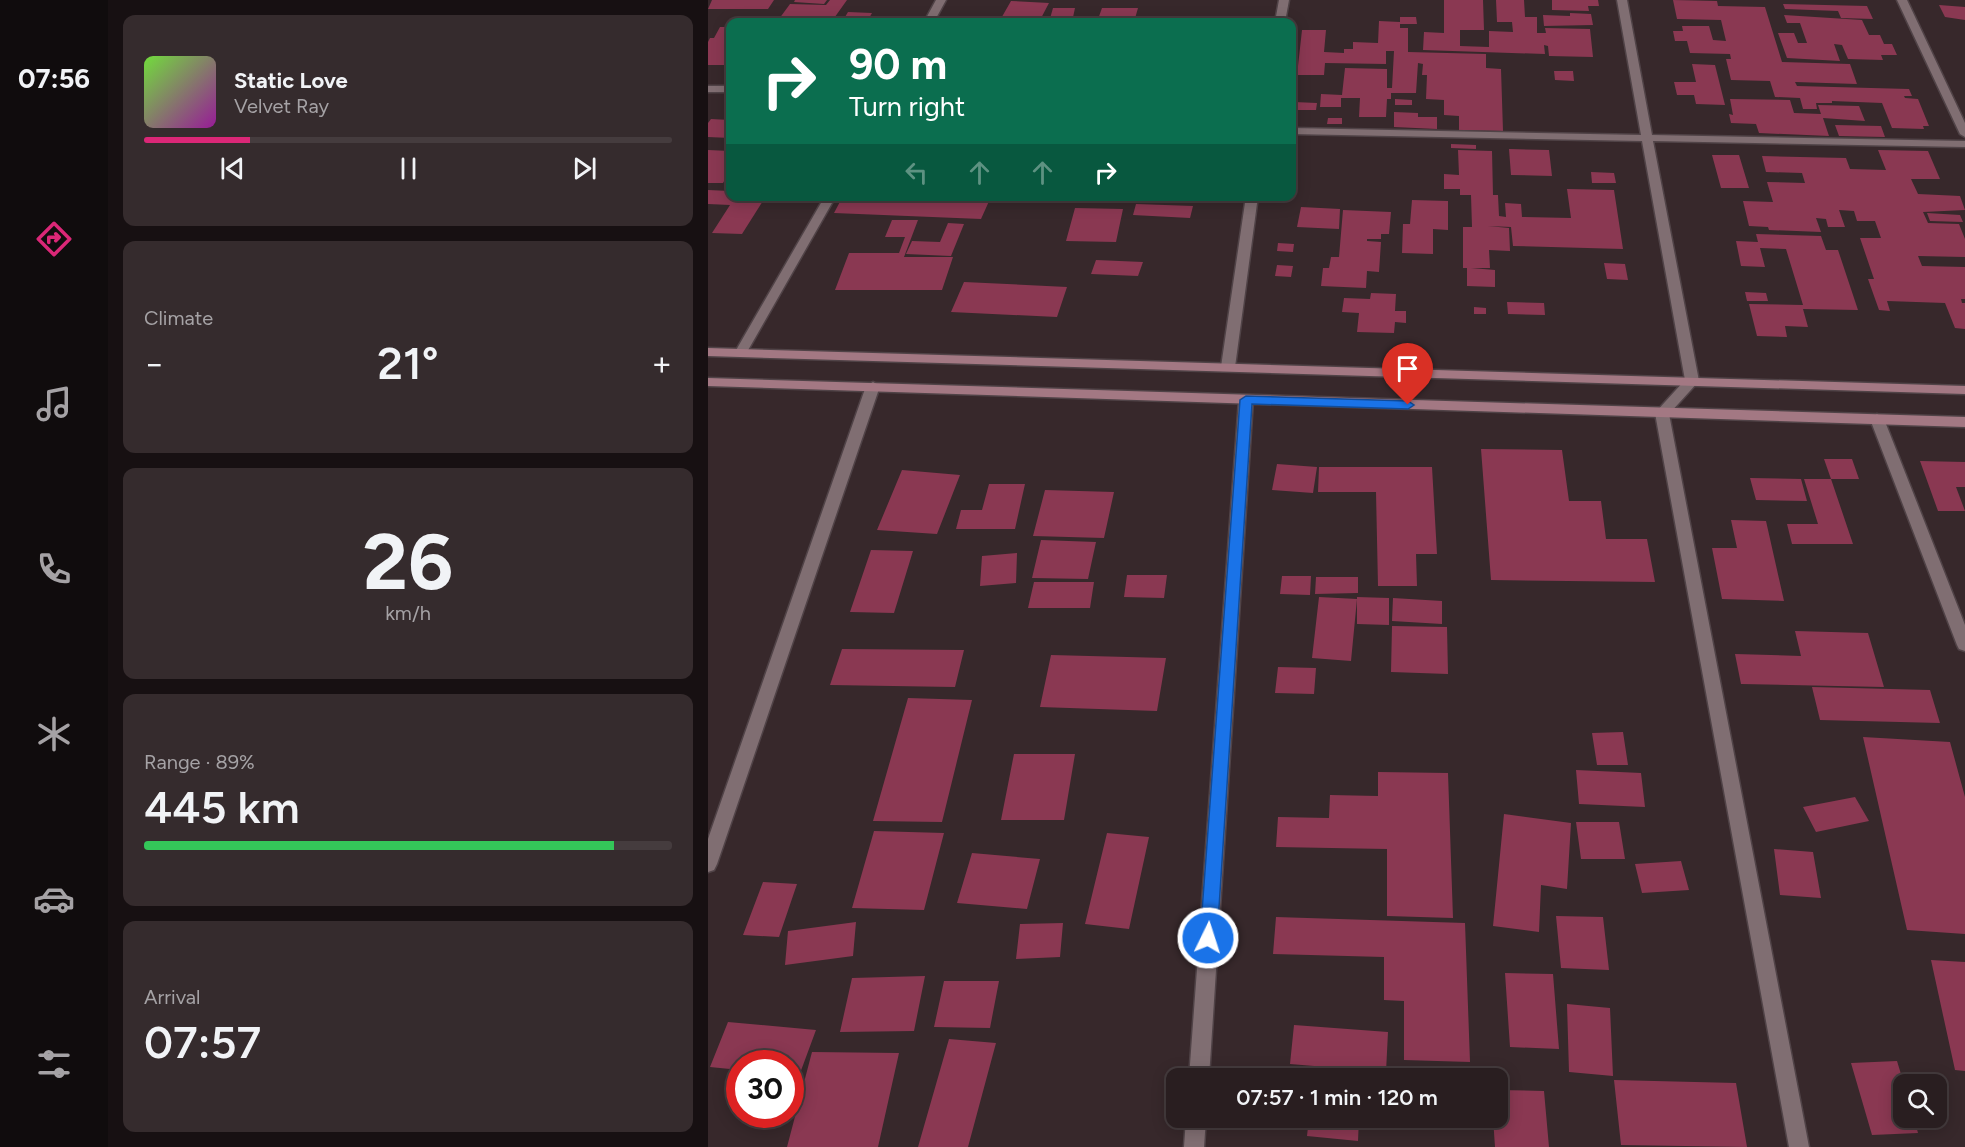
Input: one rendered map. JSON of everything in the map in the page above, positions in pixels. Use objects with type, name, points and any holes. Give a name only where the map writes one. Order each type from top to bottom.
[{"type":"main road","points":[[708,352],[1965,390]]},
{"type":"main road","points":[[708,382],[1965,422]]},
{"type":"street","points":[[930,18],[941,0]]},
{"type":"street","points":[[1281,18],[1284,0]]},
{"type":"street","points":[[1622,0],[1692,381],[1662,413],[1799,1147]]},
{"type":"street","points":[[1902,0],[1962,119],[1965,134]]},
{"type":"street","points":[[708,89],[726,89]]},
{"type":"street","points":[[1296,131],[1965,144]]},
{"type":"street","points":[[741,352],[828,201]]},
{"type":"street","points":[[1228,367],[1251,201]]},
{"type":"street","points":[[708,864],[873,386]]},
{"type":"street","points":[[1199,1068],[1246,400]]},
{"type":"street","points":[[1877,419],[1965,645]]},
{"type":"street","points":[[1194,1147],[1195,1128]]},
{"type":"building","points":[[712,0],[774,0],[768,9],[708,9]]},
{"type":"building","points":[[795,0],[827,0],[824,4],[794,2]]},
{"type":"building","points":[[830,0],[847,0],[834,18],[780,18],[790,4],[826,5]]},
{"type":"building","points":[[1444,0],[1483,0],[1484,30],[1460,30],[1460,46],[1489,47],[1489,31],[1513,32],[1512,22],[1497,22],[1496,0],[1524,0],[1525,17],[1537,17],[1537,33],[1546,33],[1545,28],[1590,29],[1593,57],[1549,56],[1548,46],[1544,45],[1545,54],[1423,50],[1424,32],[1444,33]]},
{"type":"building","points":[[1552,0],[1598,0],[1599,6],[1588,6],[1589,11],[1552,10]]},
{"type":"building","points":[[1673,0],[1717,1],[1718,6],[1765,7],[1782,62],[1850,64],[1857,84],[1795,82],[1797,86],[1909,89],[1912,96],[1904,96],[1905,98],[1918,99],[1929,126],[1923,126],[1924,129],[1892,128],[1882,103],[1832,101],[1832,103],[1816,103],[1817,109],[1803,109],[1800,98],[1775,97],[1770,81],[1731,80],[1726,59],[1731,59],[1730,54],[1690,53],[1687,41],[1675,41],[1673,31],[1683,31],[1682,26],[1709,26],[1713,40],[1726,41],[1721,20],[1677,19]]},
{"type":"building","points":[[1011,1],[1049,3],[1041,18],[1001,18]]},
{"type":"building","points":[[1783,4],[1867,6],[1873,19],[1841,18],[1838,11],[1785,9]]},
{"type":"building","points":[[1939,5],[1965,7],[1965,20],[1945,17]]},
{"type":"building","points":[[1053,8],[1075,8],[1073,18],[1050,18]]},
{"type":"building","points":[[1102,8],[1138,8],[1135,18],[1098,18]]},
{"type":"building","points":[[848,12],[872,13],[869,18],[844,18]]},
{"type":"building","points":[[1570,13],[1591,14],[1593,25],[1544,26],[1543,15],[1570,16]]},
{"type":"building","points":[[1784,15],[1862,20],[1869,35],[1880,35],[1884,44],[1892,44],[1897,55],[1881,55],[1883,60],[1848,59],[1842,45],[1834,44],[1840,61],[1787,58],[1778,33],[1794,33],[1798,43],[1807,43],[1800,23],[1787,23]]},
{"type":"building","points":[[1400,17],[1416,17],[1417,24],[1400,24],[1400,28],[1408,28],[1408,52],[1486,54],[1486,68],[1501,69],[1503,131],[1459,130],[1459,116],[1444,115],[1444,100],[1426,99],[1427,75],[1422,75],[1423,64],[1418,63],[1416,93],[1391,93],[1391,99],[1387,99],[1386,117],[1359,117],[1360,98],[1341,98],[1341,107],[1320,107],[1321,94],[1342,95],[1345,68],[1387,69],[1387,88],[1392,88],[1394,51],[1386,51],[1386,64],[1325,63],[1324,75],[1297,75],[1302,30],[1326,30],[1324,52],[1344,53],[1344,49],[1353,49],[1353,42],[1378,43],[1379,21],[1400,22]]},
{"type":"building","points":[[720,27],[726,27],[726,65],[708,65],[708,42],[710,38],[714,38]]},
{"type":"building","points":[[1692,64],[1715,65],[1725,105],[1696,104],[1694,95],[1677,95],[1674,82],[1696,82]]},
{"type":"building","points":[[1554,71],[1573,71],[1574,81],[1555,80]]},
{"type":"building","points":[[1395,99],[1412,100],[1412,105],[1395,105]]},
{"type":"building","points":[[1730,99],[1790,100],[1794,113],[1821,114],[1818,105],[1859,106],[1865,121],[1823,118],[1829,136],[1759,133],[1756,124],[1731,123],[1729,114],[1733,115]]},
{"type":"building","points":[[1296,102],[1317,103],[1316,110],[1296,110]]},
{"type":"building","points":[[1394,112],[1418,113],[1418,117],[1437,117],[1437,129],[1394,127]]},
{"type":"building","points":[[1328,118],[1342,118],[1342,124],[1327,124]]},
{"type":"building","points":[[711,119],[726,120],[726,138],[708,137],[708,123]]},
{"type":"building","points":[[1835,125],[1881,126],[1885,137],[1839,136]]},
{"type":"building","points":[[1451,144],[1476,145],[1476,149],[1451,148]]},
{"type":"building","points":[[1509,149],[1549,150],[1552,176],[1511,175]]},
{"type":"building","points":[[708,150],[726,151],[726,177],[723,183],[708,183]]},
{"type":"building","points":[[1458,150],[1492,151],[1493,195],[1498,195],[1499,216],[1506,217],[1505,203],[1521,204],[1522,217],[1571,218],[1567,189],[1614,190],[1623,249],[1513,246],[1511,227],[1488,226],[1509,228],[1510,251],[1489,250],[1490,268],[1471,268],[1495,270],[1495,287],[1467,286],[1467,268],[1463,268],[1463,227],[1472,227],[1471,195],[1460,195],[1460,189],[1444,189],[1444,174],[1459,175]]},
{"type":"building","points":[[1878,150],[1928,151],[1940,179],[1911,179],[1918,194],[1960,196],[1965,210],[1923,212],[1928,223],[1959,224],[1965,239],[1965,257],[1918,256],[1922,266],[1965,267],[1965,299],[1961,299],[1962,303],[1965,303],[1965,329],[1955,328],[1945,303],[1887,301],[1890,311],[1879,310],[1868,279],[1874,279],[1860,238],[1881,238],[1875,221],[1857,221],[1854,211],[1839,210],[1845,227],[1828,227],[1826,219],[1816,218],[1821,232],[1769,230],[1768,227],[1749,226],[1743,201],[1773,202],[1767,182],[1805,183],[1802,173],[1766,172],[1762,156],[1846,158],[1850,169],[1886,170]]},
{"type":"building","points":[[1712,155],[1739,155],[1749,188],[1721,188]]},
{"type":"building","points":[[1591,172],[1614,173],[1616,183],[1592,183]]},
{"type":"building","points":[[708,190],[726,191],[726,201],[763,201],[742,234],[712,233],[730,205],[708,204]]},
{"type":"building","points":[[1412,200],[1448,201],[1448,230],[1433,229],[1433,254],[1402,253],[1403,224],[1410,224]]},
{"type":"building","points":[[840,201],[989,201],[981,219],[834,213]]},
{"type":"building","points":[[1054,201],[1104,201],[1104,202]]},
{"type":"building","points":[[1136,204],[1193,206],[1190,218],[1133,215]]},
{"type":"building","points":[[1301,207],[1340,209],[1339,229],[1297,227]]},
{"type":"building","points":[[1075,208],[1123,209],[1116,242],[1066,241]]},
{"type":"building","points":[[1343,210],[1391,212],[1389,234],[1381,234],[1381,239],[1367,239],[1367,241],[1381,242],[1379,272],[1367,271],[1366,288],[1321,286],[1323,268],[1329,268],[1331,257],[1339,257]]},
{"type":"building","points":[[1927,213],[1960,215],[1963,222],[1930,221]]},
{"type":"building","points":[[892,220],[918,220],[904,257],[953,257],[942,290],[835,290],[849,253],[899,253],[905,237],[885,237]]},
{"type":"building","points":[[948,223],[964,224],[951,256],[906,254],[912,241],[940,242]]},
{"type":"building","points":[[1756,234],[1821,236],[1826,250],[1838,250],[1858,310],[1803,309],[1808,327],[1785,326],[1787,337],[1757,336],[1749,304],[1803,305],[1786,249],[1760,248],[1765,267],[1741,266],[1736,241],[1758,242]]},
{"type":"building","points":[[1278,243],[1294,244],[1293,252],[1277,251]]},
{"type":"building","points":[[1096,260],[1143,262],[1138,276],[1091,274]]},
{"type":"building","points":[[1604,263],[1625,264],[1628,280],[1607,279]]},
{"type":"building","points":[[1277,265],[1293,266],[1291,277],[1275,276]]},
{"type":"building","points":[[964,282],[1067,287],[1057,317],[951,312]]},
{"type":"building","points":[[1745,292],[1766,293],[1768,301],[1747,301]]},
{"type":"building","points":[[1371,293],[1396,294],[1395,311],[1406,311],[1406,323],[1395,322],[1394,333],[1357,332],[1359,313],[1342,312],[1344,298],[1370,299]]},
{"type":"building","points":[[1507,302],[1544,303],[1545,315],[1508,314]]},
{"type":"building","points":[[1474,307],[1486,308],[1486,314],[1474,314]]},
{"type":"building","points":[[1481,449],[1562,450],[1569,501],[1601,501],[1606,539],[1647,539],[1655,582],[1491,580]]},
{"type":"building","points":[[1824,459],[1852,459],[1859,479],[1831,479]]},
{"type":"building","points":[[1920,461],[1965,462],[1965,487],[1956,487],[1965,511],[1938,511]]},
{"type":"building","points":[[1277,464],[1317,467],[1313,493],[1272,490]]},
{"type":"building","points":[[1319,467],[1432,467],[1437,554],[1416,554],[1417,586],[1378,586],[1376,492],[1318,492]]},
{"type":"building","points":[[902,470],[960,475],[937,534],[877,530]]},
{"type":"building","points":[[1750,478],[1801,479],[1807,501],[1756,500]]},
{"type":"building","points":[[1804,479],[1831,479],[1853,544],[1792,544],[1787,524],[1818,524]]},
{"type":"building","points":[[989,484],[1025,484],[1015,529],[956,529],[961,510],[982,510]]},
{"type":"building","points":[[1045,490],[1114,492],[1104,538],[1033,536]]},
{"type":"building","points":[[1731,520],[1766,521],[1784,601],[1722,599],[1712,548],[1737,548]]},
{"type":"building","points":[[1041,540],[1096,542],[1088,579],[1032,578]]},
{"type":"building","points":[[871,550],[913,551],[894,613],[850,612]]},
{"type":"building","points":[[1017,553],[1016,583],[980,586],[982,556]]},
{"type":"building","points":[[1127,575],[1167,575],[1164,598],[1124,597]]},
{"type":"building","points":[[1282,576],[1311,576],[1310,595],[1280,594]]},
{"type":"building","points":[[1316,577],[1358,577],[1358,593],[1315,594]]},
{"type":"building","points":[[1034,582],[1094,582],[1090,608],[1028,608]]},
{"type":"building","points":[[1319,597],[1357,599],[1351,661],[1312,658]]},
{"type":"building","points":[[1357,597],[1389,598],[1389,625],[1357,624]]},
{"type":"building","points":[[1393,598],[1442,601],[1442,624],[1392,621]]},
{"type":"building","points":[[1392,626],[1447,627],[1448,674],[1391,672]]},
{"type":"building","points":[[1795,631],[1868,633],[1884,687],[1741,684],[1735,654],[1801,656]]},
{"type":"building","points":[[842,649],[964,650],[955,687],[830,685]]},
{"type":"building","points":[[1051,655],[1166,658],[1157,711],[1040,707]]},
{"type":"building","points":[[1278,667],[1316,668],[1314,694],[1275,693]]},
{"type":"building","points":[[1812,687],[1930,690],[1940,723],[1820,720]]},
{"type":"building","points":[[908,698],[972,700],[942,822],[873,821]]},
{"type":"building","points":[[1623,732],[1628,765],[1597,765],[1592,733]]},
{"type":"building","points":[[1863,737],[1950,742],[1965,797],[1965,934],[1907,930]]},
{"type":"building","points":[[1014,754],[1075,754],[1064,820],[1001,820]]},
{"type":"building","points":[[1576,770],[1641,773],[1645,807],[1579,804]]},
{"type":"building","points":[[1378,772],[1448,773],[1453,918],[1387,916],[1387,849],[1276,847],[1278,817],[1329,818],[1330,795],[1378,796]]},
{"type":"building","points":[[1855,797],[1869,821],[1816,832],[1803,807]]},
{"type":"building","points":[[1504,814],[1571,823],[1567,889],[1541,885],[1539,932],[1493,926]]},
{"type":"building","points":[[1576,822],[1619,822],[1625,859],[1581,859]]},
{"type":"building","points":[[874,831],[944,833],[924,910],[852,908]]},
{"type":"building","points":[[1107,833],[1149,837],[1129,929],[1085,924]]},
{"type":"building","points":[[1774,849],[1813,852],[1821,898],[1780,895]]},
{"type":"building","points":[[972,853],[1040,859],[1027,909],[957,903]]},
{"type":"building","points":[[1681,861],[1689,890],[1642,893],[1635,864]]},
{"type":"building","points":[[763,882],[797,884],[779,937],[743,935]]},
{"type":"building","points":[[1556,916],[1603,917],[1609,970],[1561,968]]},
{"type":"building","points":[[1276,917],[1465,923],[1470,1062],[1404,1060],[1404,1001],[1384,1000],[1384,957],[1273,954]]},
{"type":"building","points":[[856,922],[853,956],[785,965],[788,931]]},
{"type":"building","points":[[1063,923],[1060,957],[1016,959],[1020,924]]},
{"type":"building","points":[[1931,960],[1965,962],[1965,1071],[1955,1070]]},
{"type":"building","points":[[1505,973],[1553,974],[1559,1049],[1510,1047]]},
{"type":"building","points":[[925,976],[914,1031],[840,1032],[852,978]]},
{"type":"building","points":[[944,981],[999,981],[990,1028],[934,1027]]},
{"type":"building","points":[[1567,1004],[1610,1008],[1613,1076],[1569,1072]]},
{"type":"building","points":[[728,1022],[816,1030],[804,1062],[804,1050],[726,1050],[726,1069],[710,1067]]},
{"type":"building","points":[[1294,1025],[1388,1032],[1386,1068],[1338,1068],[1290,1064]]},
{"type":"building","points":[[949,1039],[996,1043],[968,1147],[918,1147]]},
{"type":"building","points":[[812,1052],[899,1053],[878,1147],[787,1147],[792,1128],[804,1128],[804,1082]]},
{"type":"building","points":[[1897,1061],[1901,1074],[1893,1074],[1893,1128],[1917,1128],[1918,1133],[1872,1135],[1851,1063]]},
{"type":"building","points":[[1614,1080],[1736,1083],[1747,1147],[1621,1145]]},
{"type":"building","points":[[1508,1090],[1544,1091],[1549,1147],[1495,1147],[1494,1128],[1508,1128]]},
{"type":"building","points":[[1308,1128],[1359,1128],[1358,1141],[1307,1136]]},
{"type":"route","points":[[1208,938],[1246,400],[1408,405]]}]
